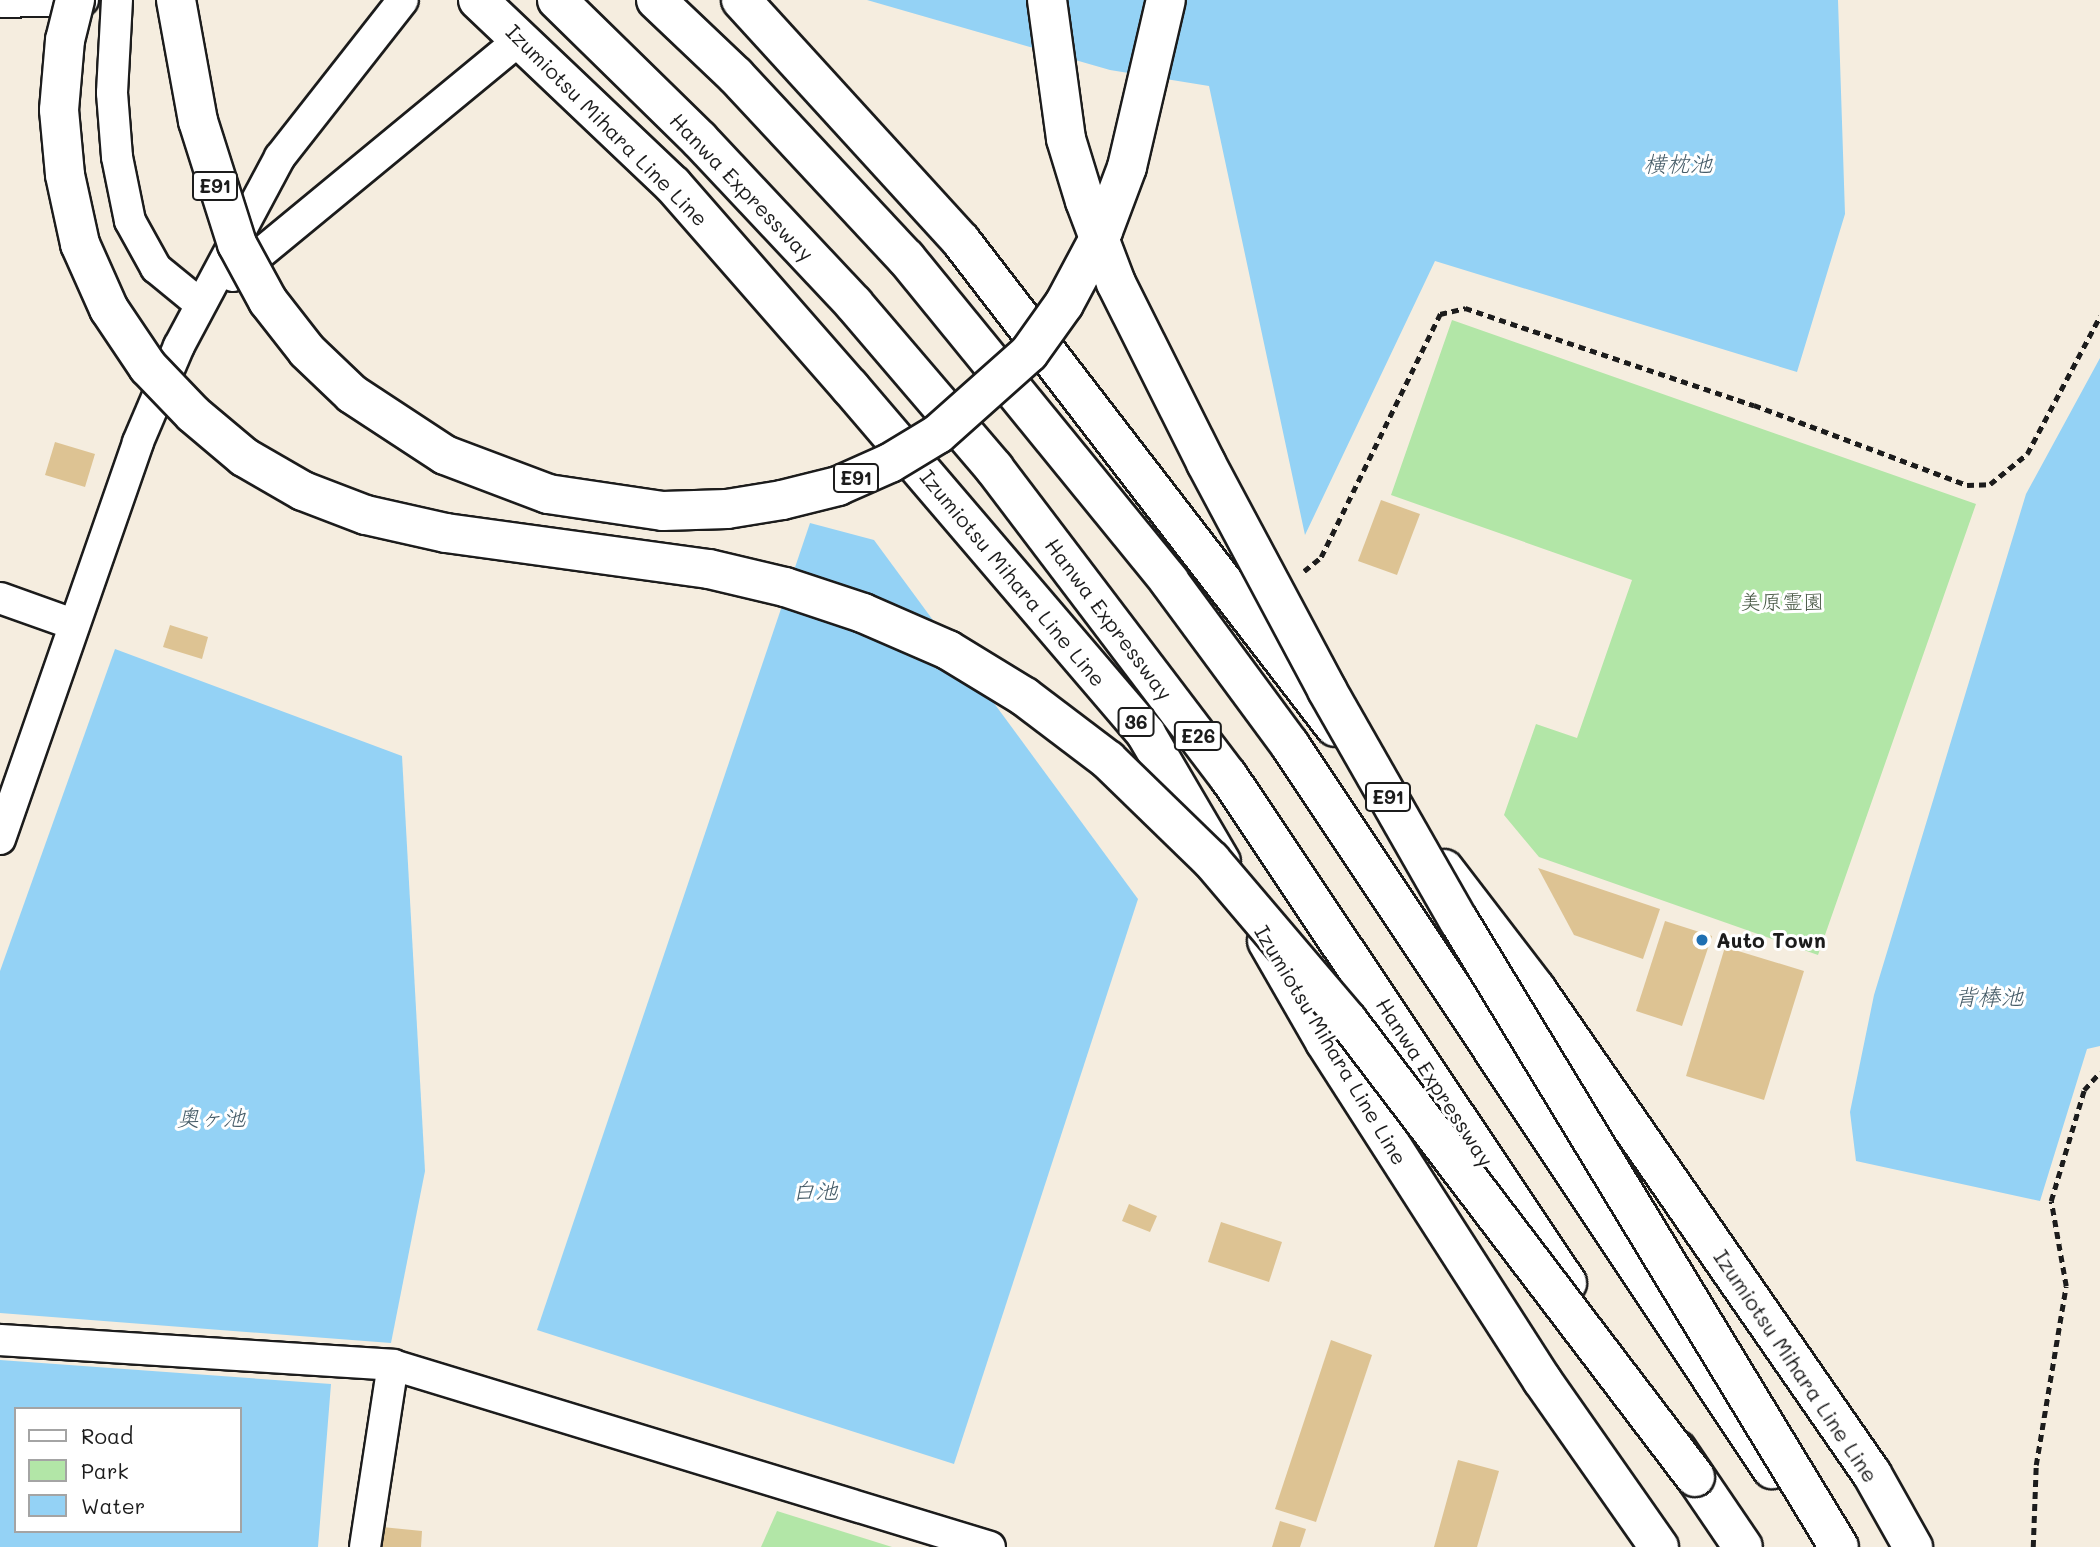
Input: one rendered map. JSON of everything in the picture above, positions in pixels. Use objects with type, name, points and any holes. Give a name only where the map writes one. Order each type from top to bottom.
[{"type":"main road","points":[[75,0],[65,40],[59,110],[65,175],[80,244],[116,320],[148,367],[193,414],[244,457],[303,491],[366,515],[446,533],[709,569],[785,587],[863,613],[948,650],[1025,697],[1108,760],[1211,860],[1348,1021],[1695,1477]]},
{"type":"main road","name":"E91","points":[[176,0],[198,121],[237,244],[268,301],[307,351],[352,394],[396,426],[482,472],[548,494],[663,511],[727,509],[782,500],[838,486],[890,463],[948,426],[1029,353],[1064,304],[1103,231],[1127,167],[1166,0]]},
{"type":"main road","name":"Izumiotsu Mihara Line Line","points":[[478,0],[673,185],[1146,734],[1333,1053],[1542,1380],[1660,1547]]},
{"type":"main road","points":[[520,39],[556,0]]},
{"type":"main road","name":"Hanwa Expressway","points":[[556,0],[700,140],[854,304],[994,468],[1228,776],[1742,1547]]},
{"type":"main road","points":[[656,0],[736,76],[906,258],[1169,582],[1364,855],[1823,1547]]},
{"type":"main road","name":"Izumiotsu Mihara Line Line","points":[[741,0],[961,241],[1536,989],[1872,1474],[1913,1547]]},
{"type":"main road","name":"E91","points":[[1047,0],[1066,139],[1085,201],[1116,283],[1200,451],[1327,690],[1459,921],[1839,1547]]},
{"type":"street","points":[[0,2],[83,0]]},
{"type":"street","points":[[117,0],[112,93],[117,157],[130,221],[156,268],[200,304]]},
{"type":"street","points":[[0,839],[138,442],[200,304],[280,158],[403,0]]},
{"type":"street","points":[[200,304],[520,39]]},
{"type":"street","points":[[0,598],[73,624]]},
{"type":"street","points":[[0,1340],[393,1365],[990,1547]]},
{"type":"street","points":[[365,1547],[393,1365]]},
{"type":"path","points":[[1300,574],[1321,557],[1440,314],[1465,308],[1754,405],[1967,485],[1990,484],[2027,454],[2100,316]]},
{"type":"path","points":[[2033,1547],[2036,1465],[2066,1286],[2051,1201],[2084,1090],[2100,1072]]},
{"type":"green space","name":"美原霊園","points":[[1452,320],[1976,504],[1818,955],[1539,857],[1504,815],[1536,724],[1577,738],[1632,580],[1391,495]]},
{"type":"green space","points":[[777,1511],[892,1547],[761,1547]]},
{"type":"water","name":"横枕池","points":[[867,0],[1838,0],[1845,214],[1797,372],[1435,261],[1305,535],[1209,86],[1110,70]]},
{"type":"water","name":"背棒池","points":[[2100,358],[2100,1046],[2087,1049],[2040,1201],[1856,1161],[1850,1112],[1874,995],[2026,494]]},
{"type":"water","name":"白池","points":[[810,523],[874,540],[1138,899],[954,1464],[537,1330]]},
{"type":"water","name":"奥ヶ池","points":[[115,649],[402,756],[425,1171],[391,1343],[0,1313],[0,971]]},
{"type":"water","points":[[0,1360],[331,1384],[318,1547],[0,1547]]},
{"type":"building","points":[[55,442],[95,454],[85,487],[45,475]]},
{"type":"building","points":[[1381,500],[1420,514],[1397,575],[1358,561]]},
{"type":"building","points":[[170,625],[208,637],[202,659],[163,647]]},
{"type":"building","points":[[1538,868],[1660,909],[1643,959],[1574,935]]},
{"type":"building","points":[[1665,921],[1712,936],[1682,1026],[1636,1011]]},
{"type":"building","points":[[1725,947],[1804,971],[1764,1100],[1686,1076]]},
{"type":"building","points":[[1129,1204],[1157,1216],[1150,1232],[1122,1221]]},
{"type":"building","points":[[1221,1222],[1282,1242],[1269,1282],[1208,1262]]},
{"type":"building","points":[[1331,1340],[1372,1355],[1316,1522],[1275,1509]]},
{"type":"building","points":[[1458,1460],[1499,1471],[1477,1547],[1434,1547]]},
{"type":"building","points":[[1280,1521],[1306,1529],[1300,1547],[1272,1547]]},
{"type":"building","points":[[382,1527],[422,1531],[421,1547],[380,1547]]},
{"type":"place","name":"Auto Town","points":[[1702,940]]}]
